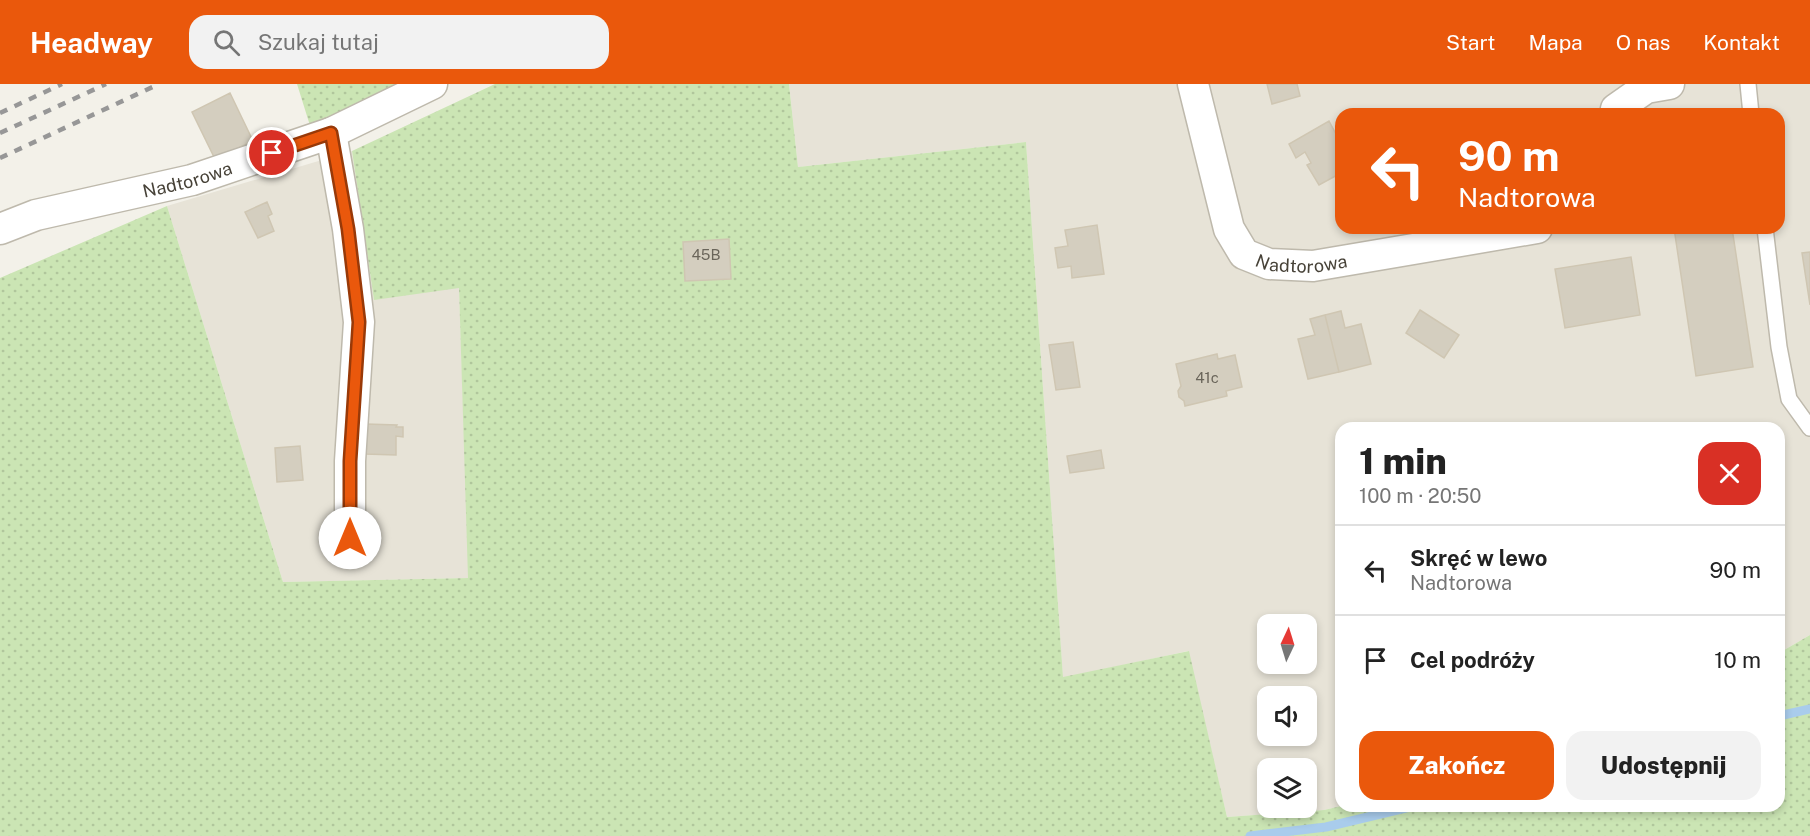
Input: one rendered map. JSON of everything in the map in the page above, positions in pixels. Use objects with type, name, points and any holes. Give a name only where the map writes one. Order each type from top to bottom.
[{"type":"street","name":"Nadtorowa","points":[[0,229],[36,215],[192,180],[331,133],[432,84]]},
{"type":"street","name":"Nadtorowa","points":[[1193,84],[1229,229],[1244,254],[1269,264],[1312,266],[1501,234]]},
{"type":"street","points":[[1617,108],[1646,88],[1669,84]]},
{"type":"street","points":[[331,133],[348,229],[359,322],[350,461],[350,538]]},
{"type":"lane","points":[[1748,84],[1750,108]]},
{"type":"lane","points":[[1766,234],[1779,347],[1789,399],[1810,428]]},
{"type":"shaded area","points":[[789,84],[1810,84],[1810,635],[1785,650],[1785,422],[1335,422],[1335,807],[1317,811],[1317,758],[1257,758],[1257,815],[1227,817],[1188,651],[1063,678],[1026,142],[798,167]]},
{"type":"shaded area","points":[[352,151],[374,299],[459,287],[469,578],[283,582],[167,206]]},
{"type":"green space","points":[[297,84],[408,84],[312,132]]},
{"type":"green space","points":[[495,84],[789,84],[798,167],[1026,142],[1063,677],[1189,651],[1227,817],[1257,815],[1257,818],[1317,818],[1317,811],[1335,807],[1335,812],[1785,812],[1785,650],[1810,635],[1810,836],[0,836],[0,278],[167,206],[283,582],[468,578],[459,288],[374,300],[352,151]]},
{"type":"building","points":[[1267,84],[1297,84],[1300,96],[1272,104]]},
{"type":"building","points":[[230,93],[253,141],[215,159],[192,112]]},
{"type":"building","points":[[1329,121],[1335,132],[1335,176],[1319,185],[1307,165],[1311,163],[1305,152],[1296,158],[1289,144]]},
{"type":"building","points":[[267,202],[272,214],[268,216],[274,231],[258,238],[245,212]]},
{"type":"building","points":[[1097,225],[1104,274],[1072,278],[1071,266],[1058,268],[1055,248],[1068,246],[1065,230]]},
{"type":"building","points":[[1675,234],[1733,234],[1753,367],[1696,376]]},
{"type":"building","points":[[729,239],[731,279],[685,281],[683,242]]},
{"type":"building","points":[[1810,252],[1810,305],[1802,253]]},
{"type":"building","points":[[1631,257],[1640,315],[1565,328],[1555,269]]},
{"type":"building","points":[[1420,310],[1459,335],[1444,358],[1406,333]]},
{"type":"building","points":[[1341,311],[1345,328],[1361,324],[1371,364],[1339,372],[1325,315]]},
{"type":"building","points":[[1325,315],[1339,372],[1308,379],[1298,339],[1315,335],[1310,319]]},
{"type":"building","points":[[1073,342],[1080,387],[1056,390],[1049,345]]},
{"type":"building","points":[[1217,354],[1218,359],[1235,355],[1242,387],[1226,391],[1227,396],[1185,406],[1184,401],[1179,397],[1178,391],[1181,386],[1176,364]]},
{"type":"building","points":[[366,424],[403,427],[403,437],[396,436],[396,455],[365,454]]},
{"type":"building","points":[[300,446],[303,480],[277,482],[275,448]]},
{"type":"building","points":[[1101,450],[1104,468],[1070,473],[1067,456]]},
{"type":"waterway","points":[[1785,715],[1810,709]]},
{"type":"waterway","points":[[1250,836],[1326,827],[1389,812]]},
{"type":"railway","points":[[0,113],[62,84]]},
{"type":"railway","points":[[0,133],[106,84]]},
{"type":"railway","points":[[0,158],[159,84]]},
{"type":"route","points":[[272,153],[331,133],[348,229],[359,322],[350,461],[350,538]]}]
